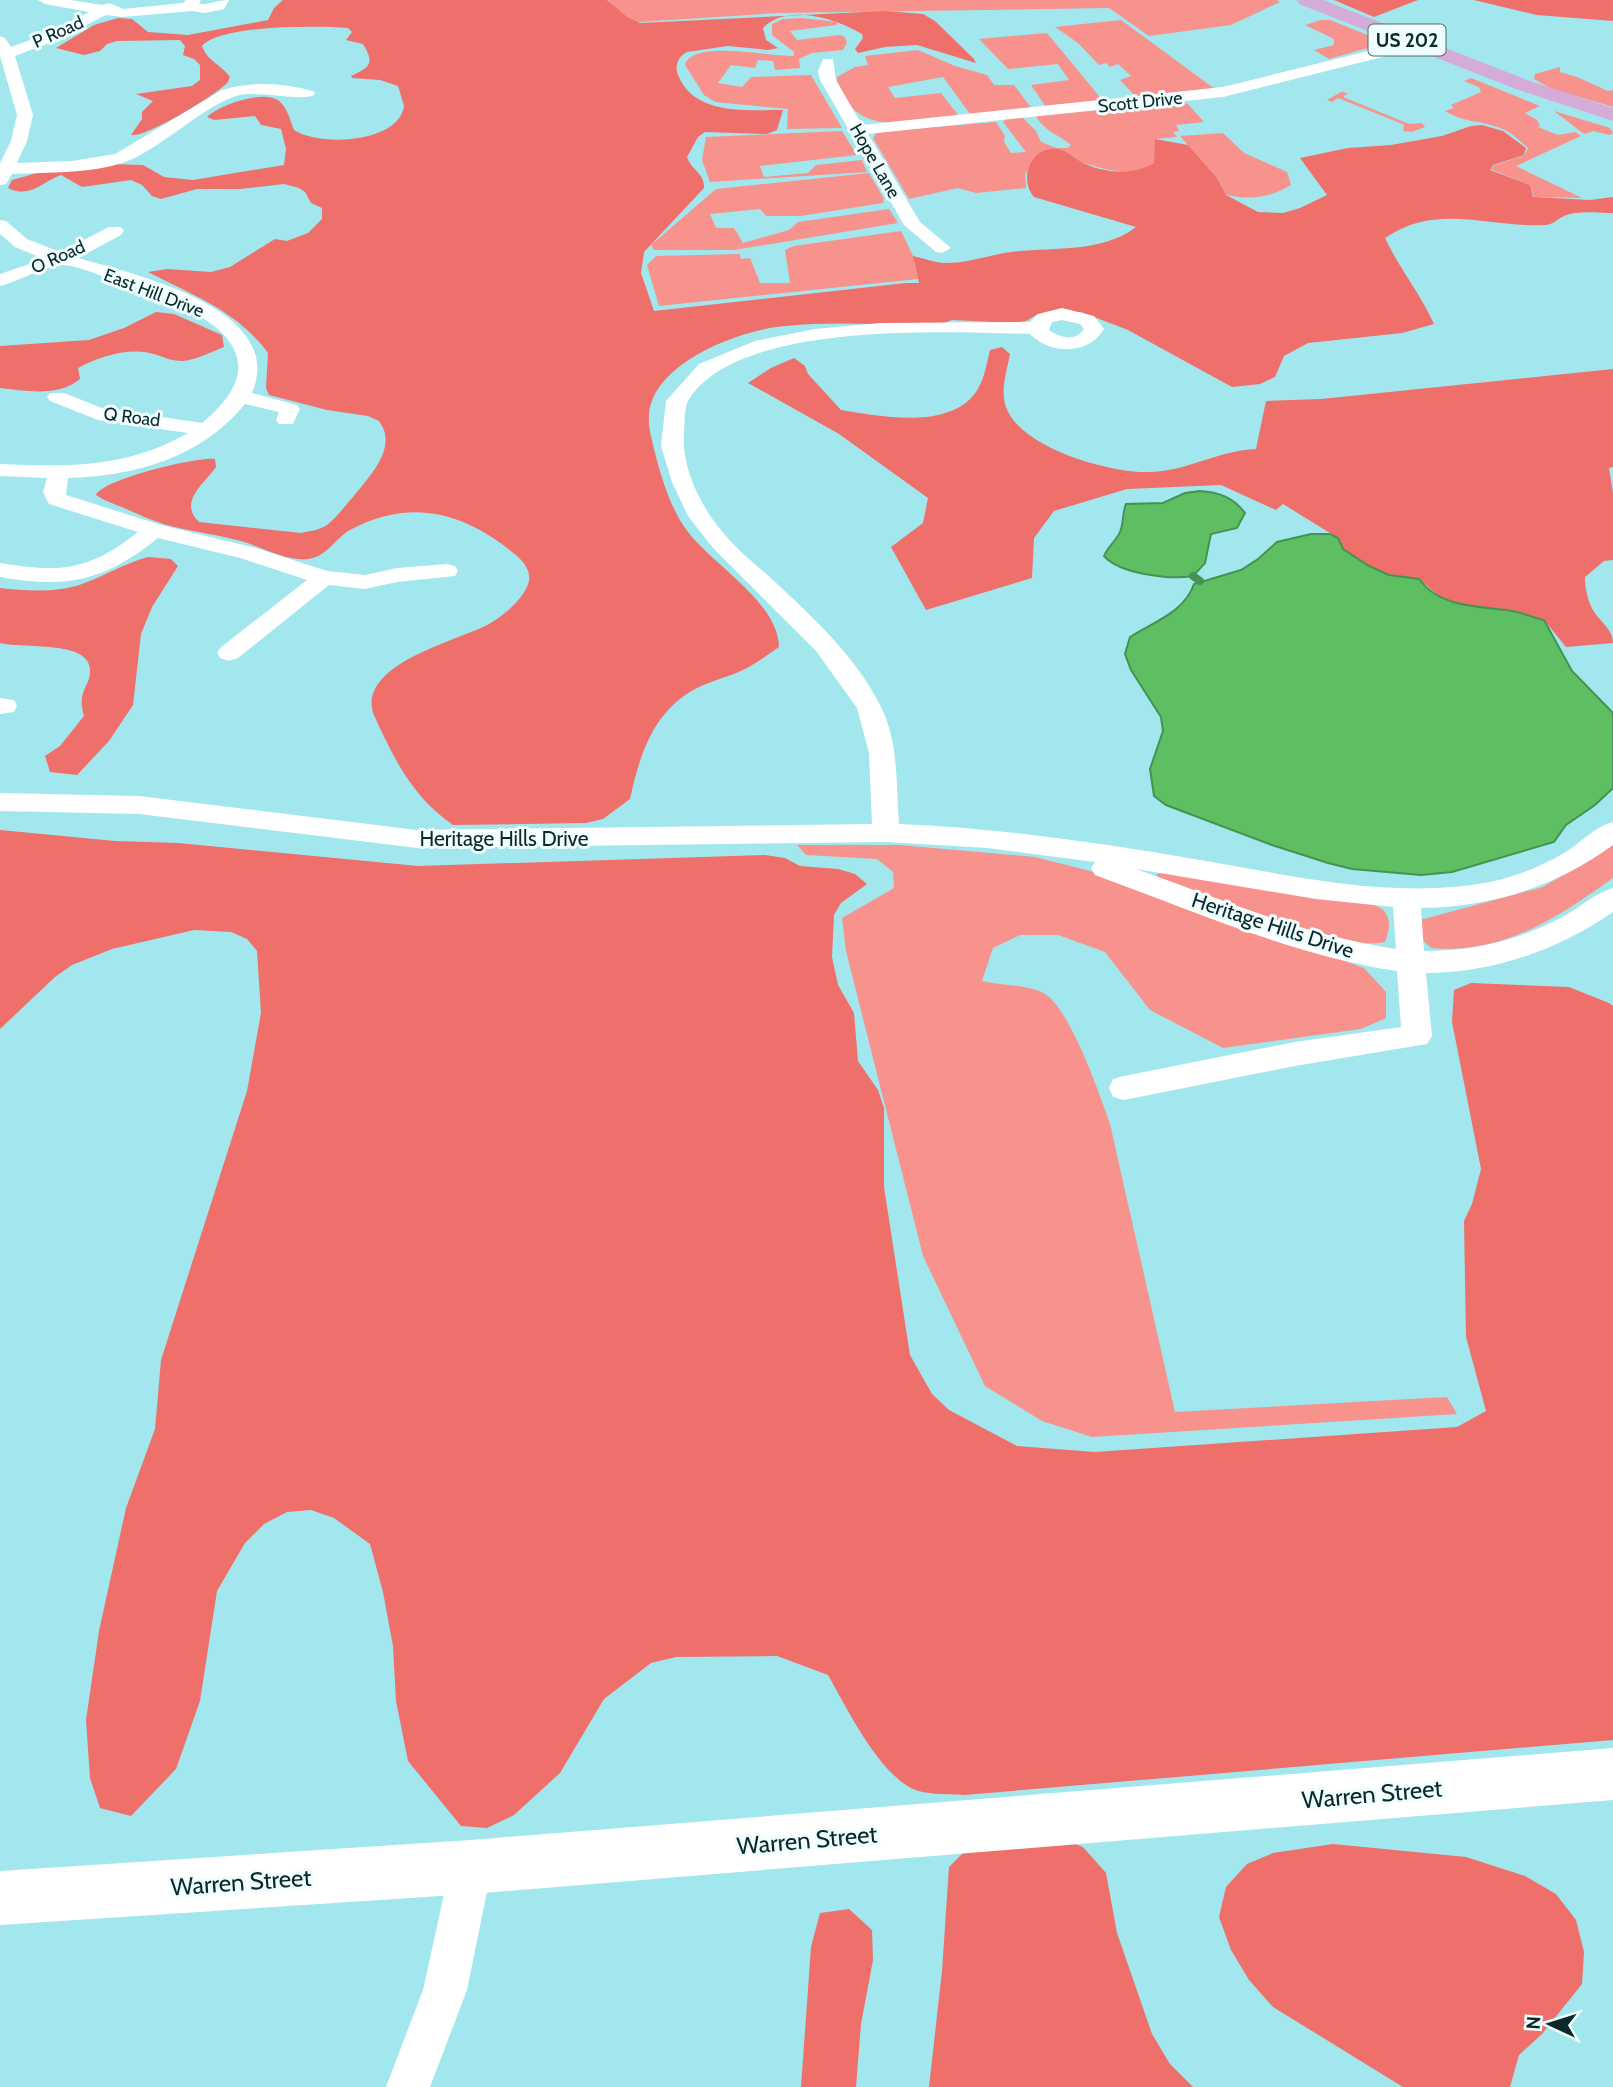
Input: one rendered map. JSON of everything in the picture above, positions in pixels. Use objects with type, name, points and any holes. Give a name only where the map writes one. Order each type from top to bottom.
[{"type":"main road","name":"US 202","points":[[1306,0],[1523,85],[1613,115]]},
{"type":"street","points":[[45,0],[102,11],[122,0]]},
{"type":"street","name":"P Road","points":[[4,58],[102,11],[148,13],[193,4],[210,9],[219,6],[222,0]]},
{"type":"street","name":"Scott Drive","points":[[857,130],[1223,92],[1417,44]]},
{"type":"street","points":[[3,174],[19,141],[19,116],[4,58]]},
{"type":"street","name":"Hope Lane","points":[[828,62],[828,80],[912,225],[926,239],[942,248]]},
{"type":"street","points":[[3,174],[120,158],[228,93],[240,89],[284,90],[307,94]]},
{"type":"street","name":"East Hill Drive","points":[[0,225],[21,243],[169,295],[215,316],[231,329],[241,342],[247,359],[247,378],[242,397]]},
{"type":"street","name":"O Road","points":[[0,280],[61,259],[115,231]]},
{"type":"street","points":[[73,233],[93,241]]},
{"type":"street","points":[[886,833],[881,743],[870,711],[830,652],[801,620],[737,561],[697,512],[674,458],[669,433],[671,412],[680,393],[699,376],[724,360],[785,338],[842,330],[1037,328]]},
{"type":"street","name":"Q Road","points":[[57,397],[98,414],[209,429]]},
{"type":"street","points":[[0,470],[59,472],[122,468],[151,460],[209,429],[242,397],[290,410],[286,420]]},
{"type":"street","points":[[59,472],[54,492],[57,499],[154,530],[248,553],[324,578],[365,582],[397,575],[447,570]]},
{"type":"street","points":[[0,570],[31,576],[85,570],[113,561],[154,530]]},
{"type":"street","points":[[229,653],[324,578]]},
{"type":"street","name":"Heritage Hills Drive","points":[[0,802],[139,806],[417,839],[886,833],[1010,841],[1083,850],[1322,890],[1406,899],[1450,899],[1524,884],[1560,869],[1613,831]]},
{"type":"street","name":"Heritage Hills Drive","points":[[1010,841],[1108,869],[1326,945],[1410,961],[1462,961],[1486,958],[1526,947],[1563,930],[1613,898]]},
{"type":"street","points":[[1124,1088],[1295,1054],[1418,1036],[1406,899]]},
{"type":"street","name":"Warren Street","points":[[0,1898],[471,1867],[1613,1774]]},
{"type":"street","points":[[408,2087],[445,1990],[471,1867]]},
{"type":"shaded area","points":[[283,0],[607,0],[627,17],[640,23],[784,16],[773,20],[763,28],[766,40],[778,48],[768,50],[728,46],[687,52],[678,61],[678,75],[696,98],[723,108],[783,110],[777,130],[767,134],[705,132],[698,137],[687,157],[700,175],[704,188],[644,252],[641,273],[654,311],[919,283],[913,256],[953,263],[1020,251],[1089,246],[1122,236],[1136,227],[1034,197],[1029,189],[1027,173],[1034,158],[1049,149],[1067,152],[1098,169],[1118,172],[1137,170],[1154,163],[1155,139],[1188,145],[1217,178],[1226,195],[1258,212],[1283,213],[1327,195],[1300,158],[1348,148],[1391,145],[1442,136],[1482,125],[1503,131],[1526,148],[1524,155],[1493,165],[1490,170],[1530,185],[1533,197],[1590,200],[1613,197],[1613,213],[1575,213],[1545,225],[1444,219],[1405,227],[1385,238],[1434,324],[1402,333],[1308,343],[1284,356],[1275,377],[1260,384],[1232,387],[1128,330],[1081,312],[1038,314],[1026,321],[1013,323],[952,320],[935,326],[786,326],[746,334],[701,352],[665,380],[653,398],[649,421],[657,460],[676,514],[699,545],[757,600],[776,631],[779,647],[747,668],[697,688],[669,709],[659,721],[644,750],[630,799],[603,819],[586,823],[453,825],[426,802],[405,775],[373,713],[373,696],[381,680],[395,667],[435,646],[489,624],[511,608],[524,593],[529,578],[525,566],[516,555],[477,529],[457,520],[416,512],[373,520],[350,530],[318,556],[295,559],[241,541],[161,523],[96,495],[115,482],[132,476],[171,465],[215,459],[216,467],[192,500],[193,515],[199,522],[301,533],[327,525],[367,480],[384,451],[386,441],[379,421],[368,416],[327,410],[269,395],[266,388],[268,353],[256,338],[213,305],[148,272],[167,269],[211,272],[230,267],[275,239],[287,241],[308,233],[322,219],[322,208],[311,203],[305,192],[299,188],[284,184],[240,189],[197,189],[161,199],[152,196],[142,185],[131,180],[82,187],[61,175],[29,191],[8,188],[12,180],[41,172],[109,164],[143,165],[164,177],[193,180],[284,165],[286,149],[281,129],[261,125],[255,116],[214,120],[207,117],[231,104],[253,98],[272,98],[279,101],[287,111],[294,130],[321,139],[339,140],[374,134],[388,128],[399,118],[404,106],[398,86],[380,80],[352,78],[351,76],[369,64],[369,56],[363,44],[346,40],[352,32],[348,28],[271,28],[249,30],[213,39],[202,46],[208,56],[230,77],[228,82],[165,123],[131,135],[142,119],[142,112],[153,101],[136,94],[192,86],[200,80],[200,65],[194,59],[183,55],[185,46],[180,40],[117,41],[107,44],[100,51],[84,55],[56,48],[94,25],[118,18],[132,19],[148,32],[188,35],[268,20],[274,8]]},
{"type":"shaded area","points":[[608,0],[1280,2],[1231,25],[1149,36],[1109,8],[779,13],[624,23]]},
{"type":"shaded area","points":[[1334,0],[1418,0],[1374,17]]},
{"type":"shaded area","points":[[1474,0],[1613,0],[1613,21],[1537,15]]},
{"type":"shaded area","points":[[884,11],[923,14],[935,21],[976,63],[917,45],[885,47],[858,53],[855,49],[863,38],[862,34],[825,18],[802,15]]},
{"type":"shaded area","points":[[783,19],[837,22],[837,25],[790,31],[797,40],[840,35],[845,37],[847,43],[843,50],[812,53],[799,59],[800,68],[775,70],[773,61],[758,60],[755,68],[731,65],[718,83],[742,87],[751,77],[811,75],[842,128],[787,129],[788,109],[715,102],[704,95],[685,65],[691,57],[717,51],[794,56],[794,52],[772,35],[772,24]]},
{"type":"shaded area","points":[[1121,20],[1215,89],[1138,99],[1120,80],[1131,76],[1118,64],[1110,67],[1106,63],[1099,65],[1078,43],[1055,27]]},
{"type":"shaded area","points":[[1330,20],[1380,40],[1382,44],[1329,59],[1314,50],[1334,45],[1334,39],[1305,25]]},
{"type":"shaded area","points":[[1047,33],[1104,102],[1046,107],[1031,85],[1069,80],[1058,64],[1008,69],[979,39]]},
{"type":"shaded area","points":[[918,50],[955,66],[987,75],[994,85],[1014,85],[1032,109],[970,114],[943,77],[888,87],[895,98],[941,93],[959,116],[912,122],[880,122],[854,109],[844,97],[837,77],[855,67],[868,65],[865,56]]},
{"type":"shaded area","points":[[1560,67],[1560,72],[1608,91],[1613,90],[1613,107],[1550,88],[1534,79],[1535,74]]},
{"type":"shaded area","points":[[1471,78],[1540,106],[1525,113],[1537,120],[1540,125],[1538,127],[1558,135],[1575,132],[1581,136],[1516,166],[1582,198],[1534,197],[1530,185],[1490,169],[1525,155],[1528,148],[1505,130],[1445,111],[1454,108],[1451,105],[1481,92],[1479,87],[1464,81]]},
{"type":"shaded area","points":[[1341,92],[1348,93],[1343,97],[1409,124],[1422,123],[1425,127],[1412,132],[1403,131],[1404,125],[1400,123],[1338,98],[1332,102],[1327,100]]},
{"type":"shaded area","points":[[1181,102],[1188,104],[1204,122],[1176,125],[1179,131],[1173,132],[1177,137],[1156,139],[1154,163],[1146,168],[1119,171],[1078,162],[1033,159],[1025,175],[1026,188],[976,193],[958,188],[909,199],[873,138],[877,132],[996,122],[1011,153],[1026,152],[1003,122],[1006,119],[1022,117],[1036,131],[1041,142],[1056,148],[1068,148],[1071,145],[1048,129],[1036,116]]},
{"type":"shaded area","points":[[1554,111],[1610,128],[1613,133],[1610,135],[1593,131],[1584,134]]},
{"type":"shaded area","points":[[842,131],[857,155],[760,166],[764,177],[808,173],[816,165],[862,160],[867,172],[710,182],[702,160],[706,137]]},
{"type":"shaded area","points":[[1223,133],[1244,153],[1287,172],[1291,185],[1260,197],[1226,195],[1217,178],[1180,136]]},
{"type":"shaded area","points":[[869,173],[884,199],[883,203],[801,216],[766,216],[760,209],[710,214],[716,228],[734,228],[743,243],[789,230],[798,222],[889,209],[898,223],[734,250],[654,250],[651,245],[716,189]]},
{"type":"shaded area","points":[[901,231],[913,256],[918,279],[659,306],[647,265],[656,256],[740,254],[741,259],[750,258],[760,283],[790,283],[785,250],[794,246]]},
{"type":"shaded area","points":[[156,312],[174,314],[222,335],[224,347],[183,361],[147,352],[116,354],[78,368],[80,379],[72,385],[52,391],[0,388],[0,346],[89,340],[124,328]]},
{"type":"shaded area","points":[[1002,347],[1010,354],[1005,380],[1006,407],[1015,422],[1029,435],[1069,456],[1091,463],[1151,472],[1256,449],[1266,401],[1321,399],[1613,369],[1613,467],[1609,468],[1613,493],[1613,560],[1604,561],[1585,577],[1591,606],[1608,629],[1613,643],[1566,647],[1544,620],[1458,604],[1440,597],[1419,579],[1389,575],[1369,566],[1343,549],[1338,538],[1283,504],[1276,510],[1221,485],[1127,489],[1054,511],[1034,538],[1032,578],[926,610],[891,547],[923,523],[928,498],[839,434],[748,383],[771,368],[794,358],[805,366],[808,374],[841,410],[889,417],[925,417],[956,409],[969,400],[981,383],[990,350]]},
{"type":"shaded area","points":[[1200,491],[1225,496],[1245,513],[1237,528],[1211,534],[1205,563],[1193,576],[1146,574],[1121,567],[1104,556],[1120,532],[1126,504],[1163,503],[1185,493]]},
{"type":"shaded area","points":[[1311,534],[1330,534],[1338,538],[1343,549],[1369,566],[1389,575],[1419,579],[1427,588],[1447,600],[1511,611],[1544,620],[1572,671],[1613,713],[1613,788],[1595,805],[1566,825],[1554,842],[1452,872],[1421,875],[1352,869],[1328,863],[1166,805],[1154,796],[1150,769],[1163,731],[1161,717],[1131,670],[1125,654],[1130,637],[1175,610],[1194,584],[1241,570],[1277,542]]},
{"type":"shaded area","points":[[148,557],[171,559],[178,566],[152,607],[141,634],[133,705],[109,741],[77,775],[50,772],[45,756],[60,746],[84,716],[82,700],[90,669],[87,660],[67,650],[0,643],[0,588],[41,590],[72,587]]},
{"type":"shaded area","points":[[0,830],[115,841],[178,843],[418,866],[765,855],[785,858],[800,866],[838,869],[855,874],[867,884],[841,903],[834,915],[832,957],[838,985],[854,1013],[858,1061],[878,1090],[884,1108],[884,1187],[910,1355],[932,1394],[949,1410],[1017,1446],[1095,1452],[1457,1427],[1486,1411],[1466,1337],[1464,1221],[1472,1204],[1481,1169],[1452,1022],[1454,990],[1471,983],[1569,987],[1609,1003],[1613,1006],[1613,1740],[964,1795],[937,1794],[911,1788],[886,1767],[853,1720],[828,1675],[777,1656],[676,1657],[651,1663],[604,1699],[560,1773],[514,1815],[487,1828],[461,1826],[408,1761],[396,1701],[393,1646],[383,1592],[370,1544],[334,1518],[311,1510],[287,1512],[264,1524],[245,1543],[217,1591],[200,1701],[176,1769],[131,1816],[100,1808],[90,1778],[86,1720],[99,1631],[126,1508],[155,1429],[161,1360],[247,1091],[261,1013],[257,951],[247,939],[231,932],[194,930],[112,949],[72,965],[55,977],[0,1029]]},
{"type":"shaded area","points":[[1613,840],[1613,878],[1550,920],[1528,931],[1482,946],[1431,948],[1420,938],[1420,920],[1543,887],[1582,864]]},
{"type":"shaded area","points":[[797,845],[899,845],[1035,857],[1098,873],[1364,968],[1386,992],[1386,1018],[1361,1029],[1223,1048],[1150,1010],[1105,952],[1058,935],[1020,935],[993,948],[982,981],[1022,987],[1045,994],[1064,1017],[1083,1054],[1110,1124],[1175,1412],[1447,1397],[1457,1414],[1092,1437],[1042,1421],[985,1386],[923,1256],[846,951],[842,918],[894,888],[893,872],[877,859],[806,855]]},
{"type":"shaded area","points":[[1162,871],[1375,906],[1387,915],[1388,934],[1385,942],[1364,943],[1308,932],[1166,882],[1156,875]]},
{"type":"shaded area","points":[[1054,1836],[1083,1847],[1106,1873],[1117,1933],[1152,2034],[1170,2064],[1193,2087],[929,2087],[942,1971],[949,1867],[969,1847]]},
{"type":"shaded area","points":[[1333,1844],[1466,1857],[1525,1876],[1556,1894],[1576,1920],[1584,1952],[1582,1984],[1542,2034],[1519,2055],[1510,2087],[1403,2087],[1273,2007],[1249,1980],[1231,1950],[1219,1917],[1226,1887],[1247,1864],[1273,1853]]},
{"type":"shaded area","points":[[849,1909],[872,1930],[873,1960],[861,2024],[856,2087],[801,2087],[811,1947],[820,1913]]},
{"type":"waterway","points":[[1193,576],[1200,581]]}]
